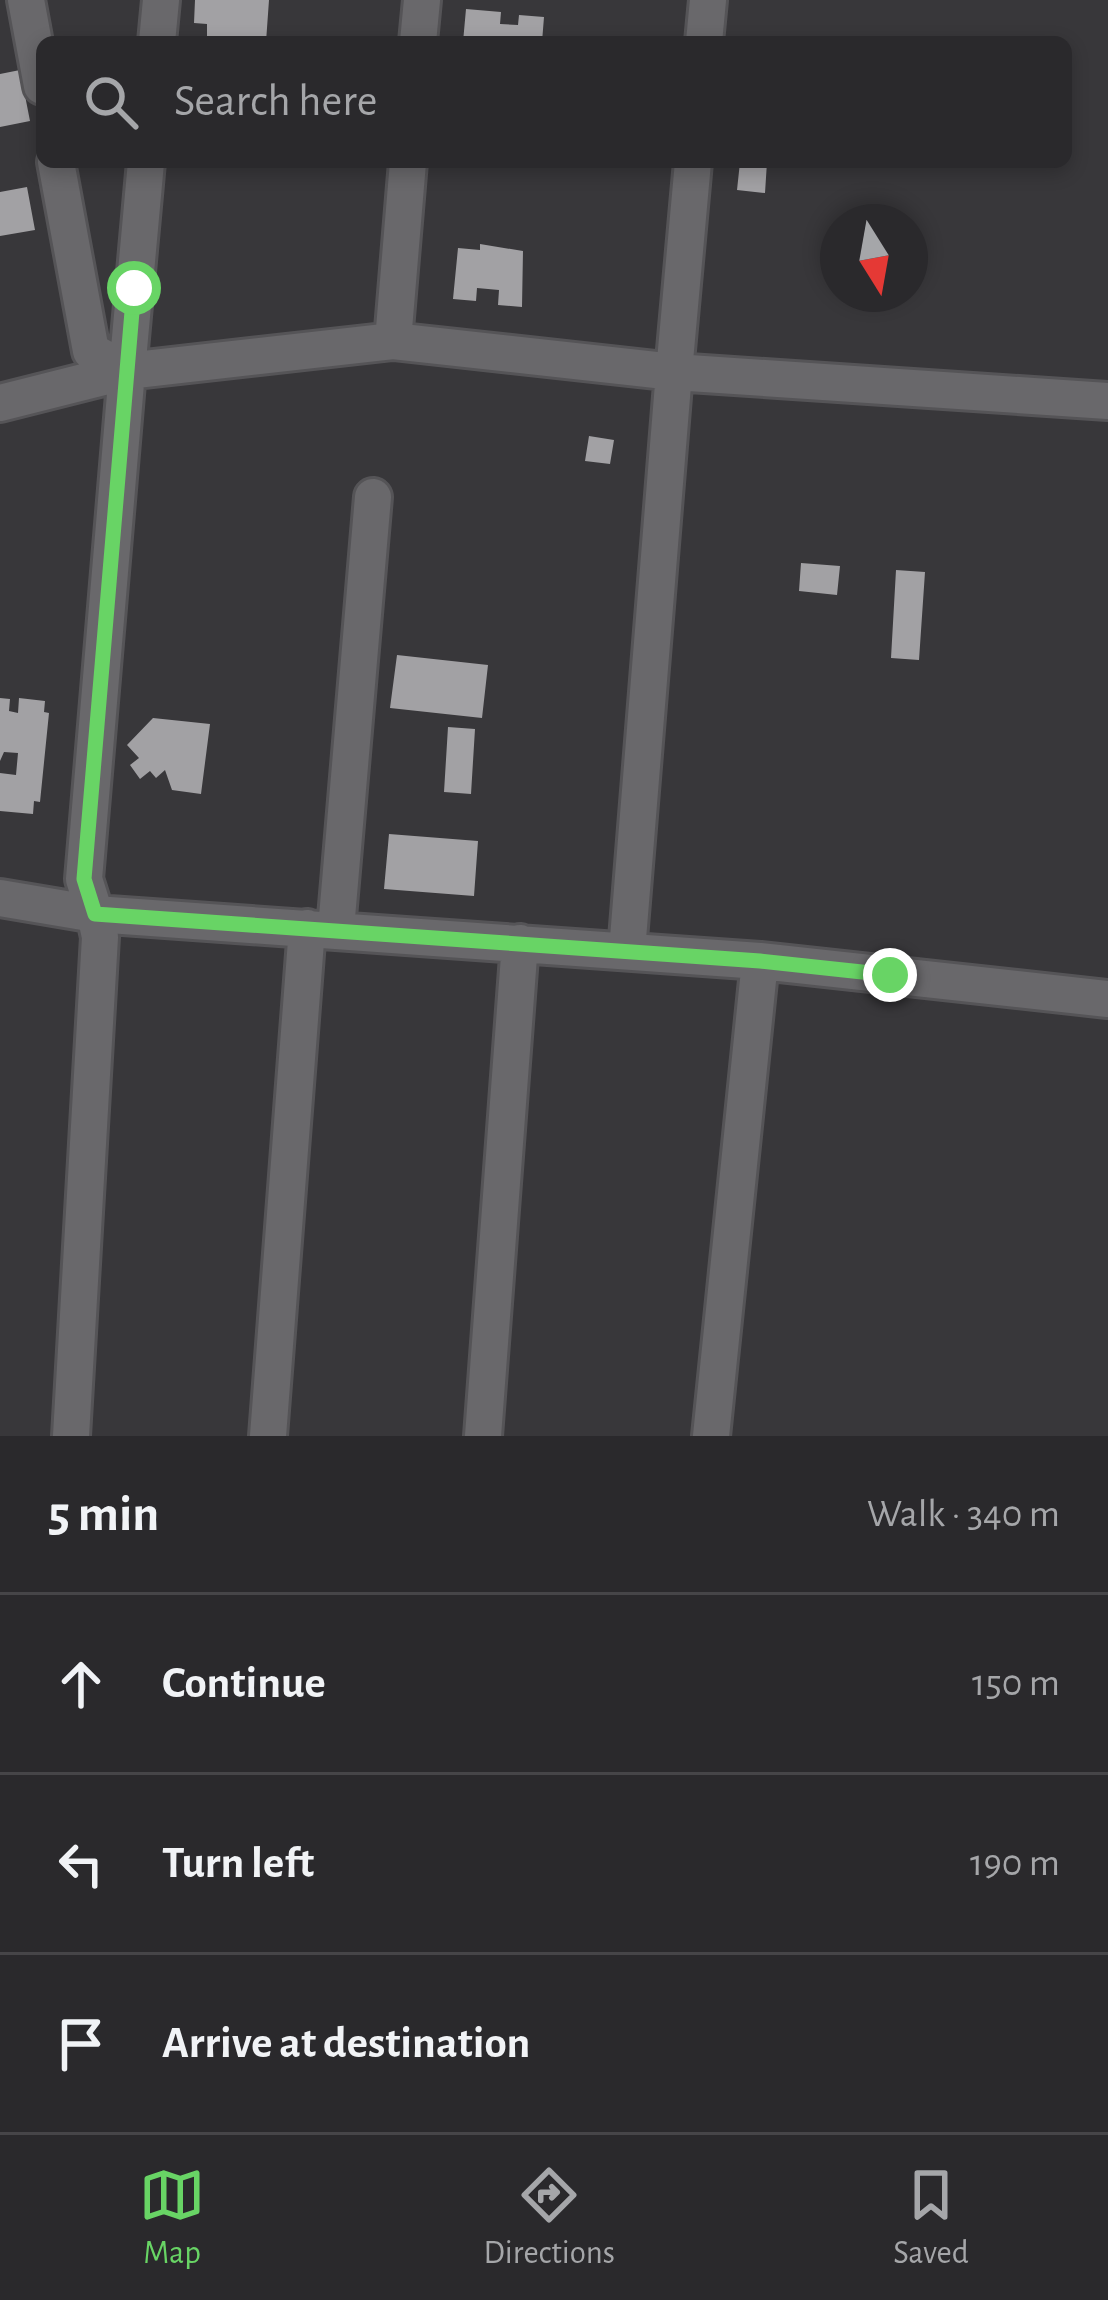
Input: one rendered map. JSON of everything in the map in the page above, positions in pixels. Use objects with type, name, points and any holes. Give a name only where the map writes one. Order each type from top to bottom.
[{"type":"street","points":[[26,0],[36,54]]},
{"type":"street","points":[[158,36],[161,0]]},
{"type":"street","points":[[419,36],[422,0]]},
{"type":"street","points":[[705,36],[708,0]]},
{"type":"street","points":[[57,168],[91,350],[127,371]]},
{"type":"street","points":[[71,1436],[100,937],[84,879],[145,168]]},
{"type":"street","points":[[393,341],[407,168]]},
{"type":"street","points":[[627,951],[692,168]]},
{"type":"street","points":[[0,403],[127,371],[393,341],[674,372],[1108,401]]},
{"type":"street","points":[[268,1436],[374,497]]},
{"type":"street","points":[[0,898],[95,914],[760,961],[1108,999]]},
{"type":"street","points":[[483,1436],[520,943]]},
{"type":"street","points":[[711,1436],[760,961]]},
{"type":"building","points":[[195,0],[269,0],[266,36],[207,36],[207,24],[194,23]]},
{"type":"building","points":[[466,9],[501,12],[500,24],[518,25],[519,15],[544,17],[542,36],[464,36]]},
{"type":"building","points":[[20,70],[30,121],[0,127],[0,74]]},
{"type":"building","points":[[739,168],[767,168],[765,193],[737,190]]},
{"type":"building","points":[[27,187],[35,230],[0,236],[0,192]]},
{"type":"building","points":[[480,244],[523,251],[522,307],[498,305],[499,290],[477,288],[476,301],[453,299],[458,248],[480,250]]},
{"type":"building","points":[[589,436],[614,440],[610,464],[585,461]]},
{"type":"building","points":[[801,563],[840,566],[837,595],[799,591]]},
{"type":"building","points":[[896,570],[925,572],[919,660],[891,658]]},
{"type":"building","points":[[397,655],[488,665],[482,718],[390,708]]},
{"type":"building","points":[[0,698],[10,699],[9,711],[18,713],[19,698],[45,701],[44,712],[49,713],[40,802],[34,801],[33,814],[0,811],[0,773],[16,775],[18,753],[4,752],[0,761]]},
{"type":"building","points":[[153,718],[210,724],[201,794],[172,790],[165,770],[156,778],[150,771],[140,779],[130,765],[139,758],[127,745]]},
{"type":"building","points":[[448,727],[475,729],[471,794],[444,792]]},
{"type":"building","points":[[389,834],[478,841],[474,896],[384,889]]},
{"type":"route","points":[[134,288],[84,879],[95,914],[760,961],[890,975]]}]
